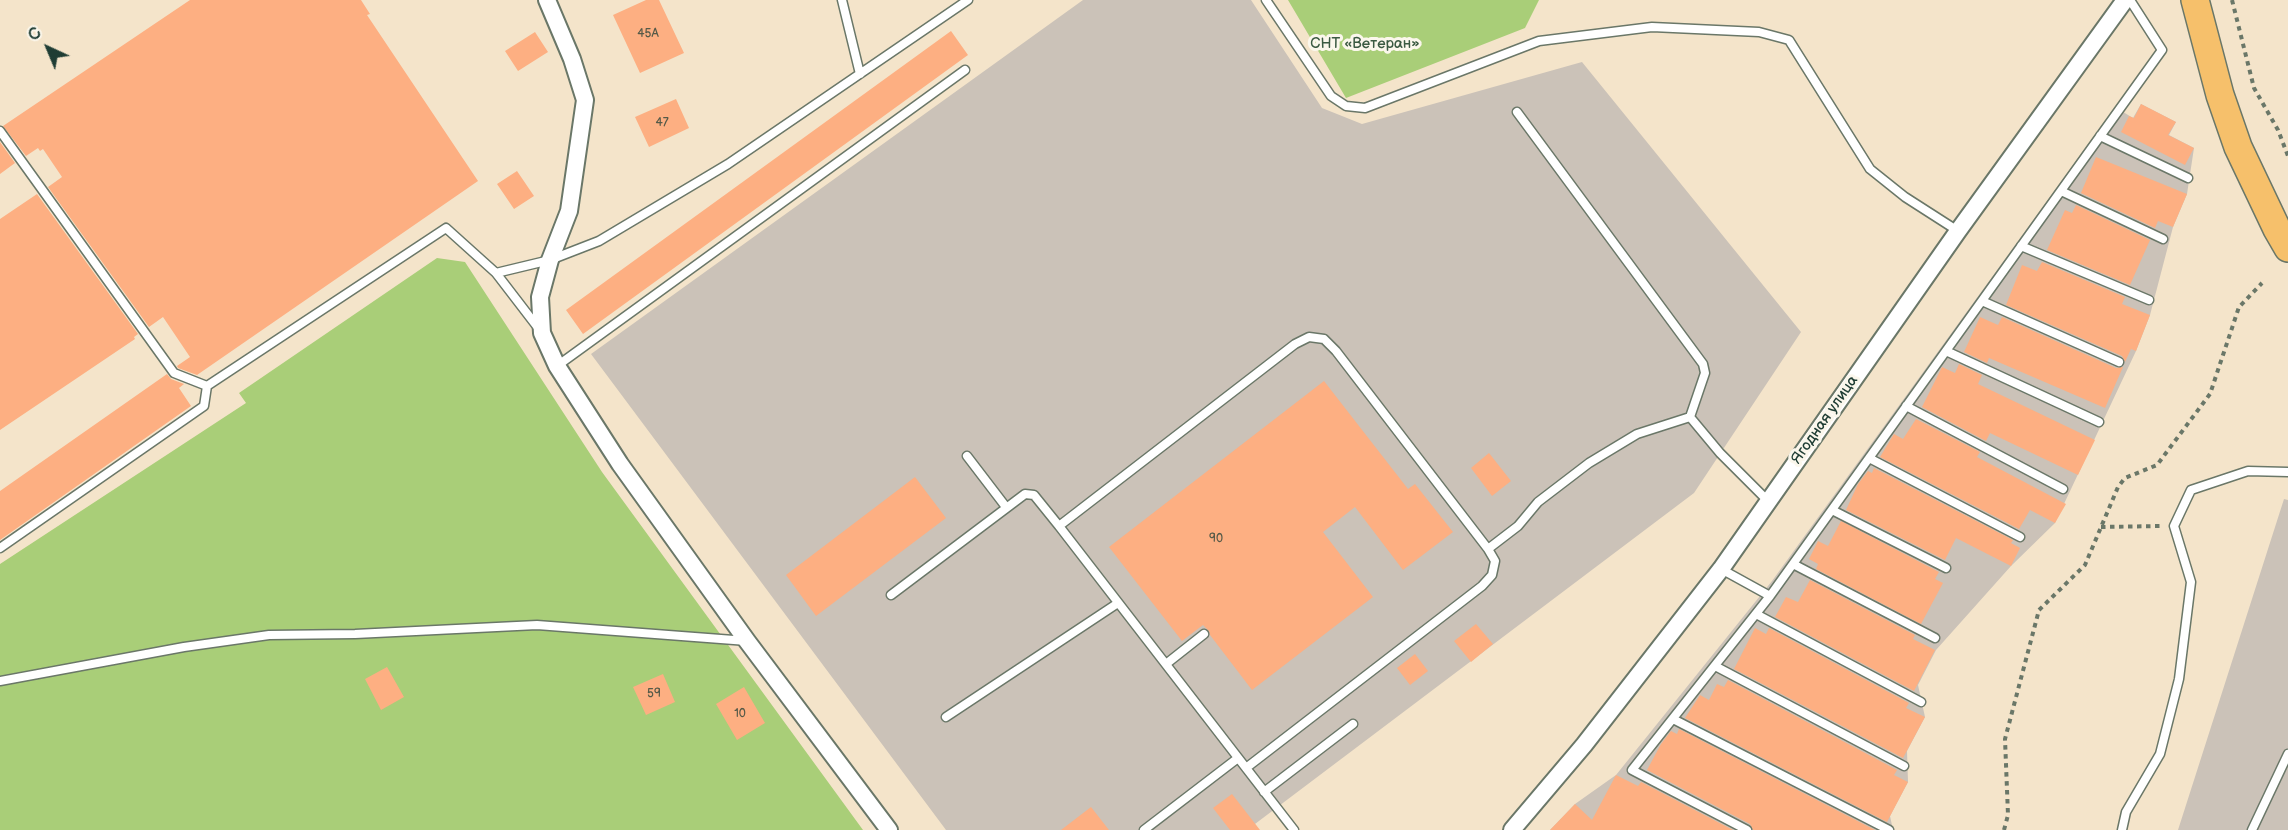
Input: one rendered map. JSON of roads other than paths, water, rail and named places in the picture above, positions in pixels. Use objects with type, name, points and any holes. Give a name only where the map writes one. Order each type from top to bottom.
[{"type":"main road","points":[[2195,0],[2220,95],[2238,147],[2277,230],[2288,248]]},
{"type":"street","points":[[547,0],[572,59],[585,100],[569,211],[550,260],[540,297],[542,333],[557,366],[620,464],[882,828]]},
{"type":"street","name":"Ягодная улица","points":[[1512,830],[1584,745],[1721,569],[1958,231],[2125,0]]},
{"type":"lane","points":[[842,0],[860,74]]},
{"type":"lane","points":[[496,273],[550,260],[599,241],[728,165],[968,0]]},
{"type":"lane","points":[[1266,0],[1331,96],[1346,106],[1365,108],[1539,41],[1652,27],[1759,33],[1789,40],[1870,169],[1905,197],[1958,231]]},
{"type":"lane","points":[[1747,830],[1632,770],[1770,596],[2162,50],[2130,0]]},
{"type":"lane","points":[[557,366],[965,70]]},
{"type":"lane","points":[[1517,112],[1703,364],[1705,373],[1690,417]]},
{"type":"lane","points":[[0,131],[174,373],[207,386]]},
{"type":"lane","points":[[2100,136],[2188,178]]},
{"type":"lane","points":[[2061,191],[2163,239]]},
{"type":"lane","points":[[0,548],[204,406],[207,386],[446,228],[496,273],[542,333]]},
{"type":"lane","points":[[2021,246],[2149,300]]},
{"type":"lane","points":[[1982,301],[2119,362]]},
{"type":"lane","points":[[1059,526],[1294,344],[1309,337],[1324,339],[1336,351],[1488,549],[1495,561],[1492,575],[1482,586],[1246,768]]},
{"type":"lane","points":[[1946,351],[2099,422]]},
{"type":"lane","points":[[1906,406],[2063,489]]},
{"type":"lane","points":[[1690,417],[1720,453],[1768,501]]},
{"type":"lane","points":[[1488,549],[1518,526],[1538,502],[1589,463],[1637,434],[1690,417]]},
{"type":"lane","points":[[967,456],[1006,507]]},
{"type":"lane","points":[[1869,458],[2020,537]]},
{"type":"lane","points":[[2122,830],[2126,812],[2160,754],[2179,679],[2191,582],[2174,526],[2191,490],[2248,471],[2288,472]]},
{"type":"lane","points":[[891,596],[1006,507],[1025,494],[1034,495],[1294,830]]},
{"type":"lane","points":[[1832,510],[1946,568]]},
{"type":"lane","points":[[1793,564],[1935,638]]},
{"type":"lane","points":[[1721,569],[1770,596]]},
{"type":"lane","points":[[946,717],[1118,603]]},
{"type":"lane","points":[[1756,614],[1921,702]]},
{"type":"lane","points":[[0,681],[184,647],[269,635],[355,634],[537,625],[747,641]]},
{"type":"lane","points":[[1166,664],[1204,634]]},
{"type":"lane","points":[[1715,666],[1904,766]]},
{"type":"lane","points":[[1673,718],[1889,830]]},
{"type":"lane","points":[[1264,792],[1353,723]]},
{"type":"lane","points":[[2252,830],[2288,754]]},
{"type":"lane","points":[[1144,830],[1238,758]]},
{"type":"park label","name":"СНТ «Ветеран»","points":[[1365,44]]}]
